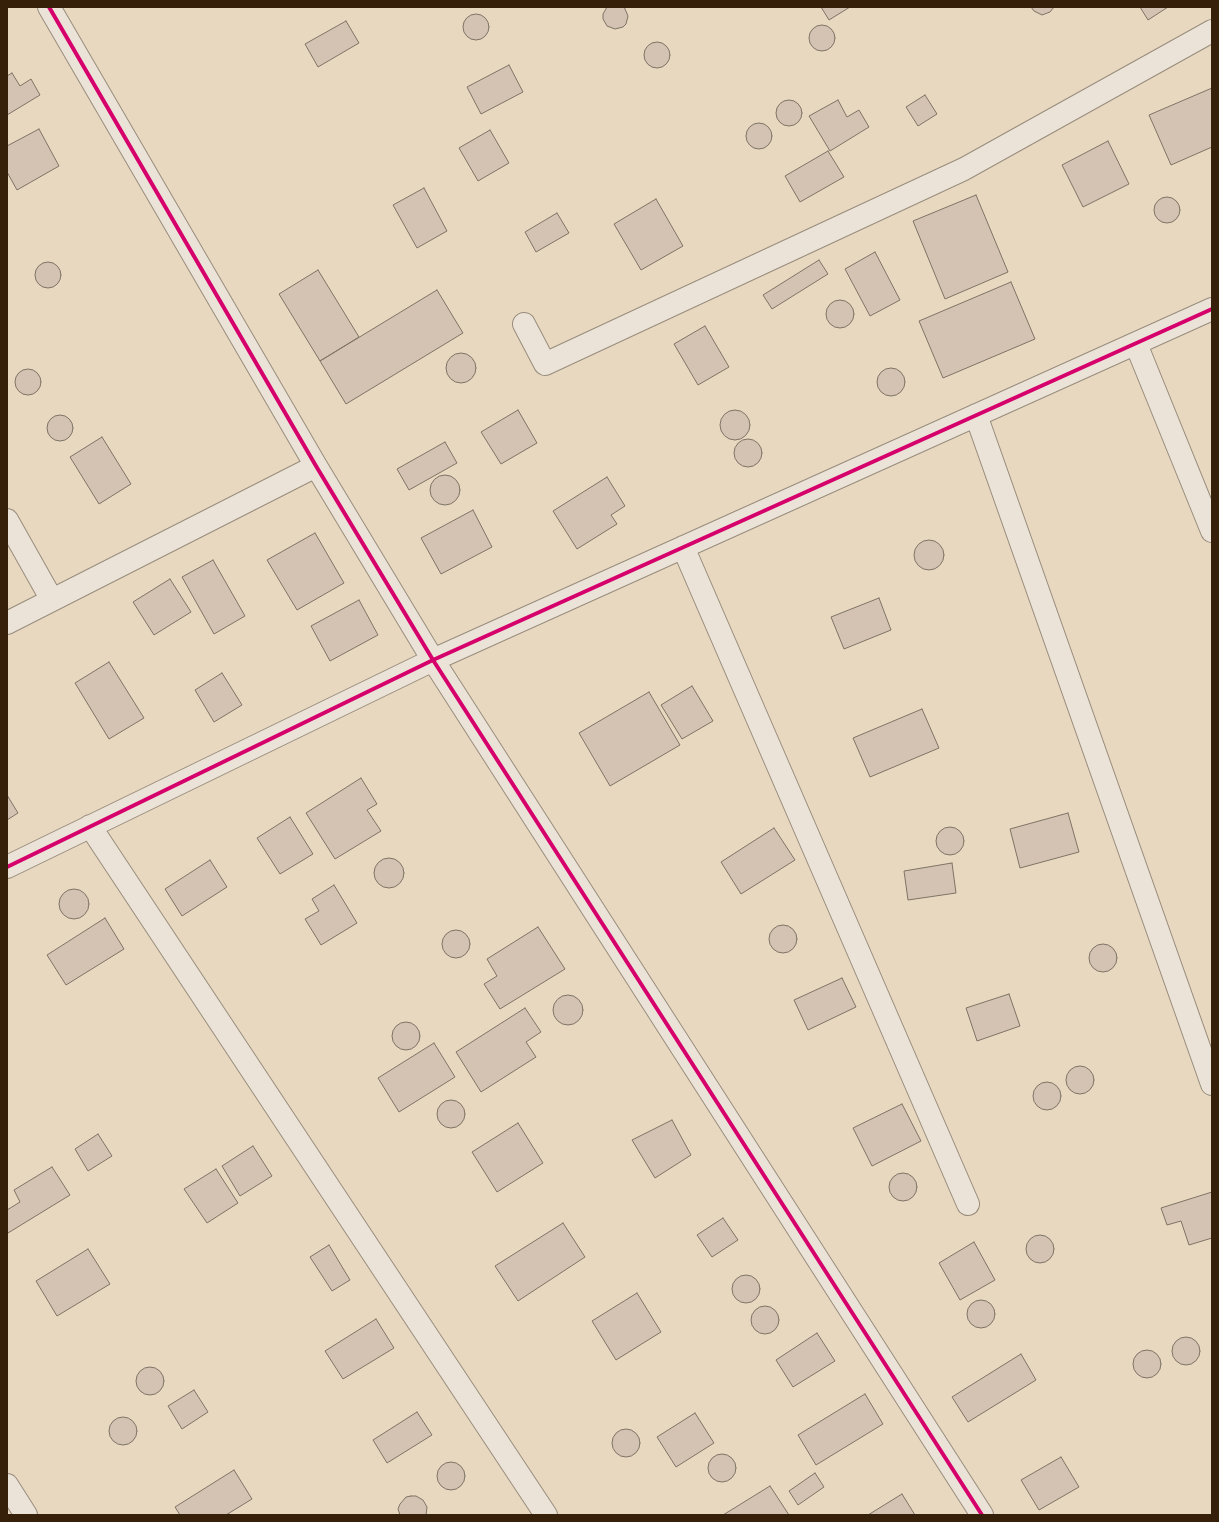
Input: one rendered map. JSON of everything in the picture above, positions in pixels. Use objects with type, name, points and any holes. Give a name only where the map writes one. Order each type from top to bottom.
[{"type":"street","points":[[50,7],[316,466],[433,660],[982,1515]]},
{"type":"street","points":[[524,324],[545,364],[964,169],[1212,31]]},
{"type":"street","points":[[7,867],[433,660],[1212,309]]},
{"type":"street","points":[[1136,344],[1212,531]]},
{"type":"street","points":[[976,415],[1212,1084]]},
{"type":"street","points":[[7,622],[316,466]]},
{"type":"street","points":[[7,520],[52,600]]},
{"type":"street","points":[[683,547],[968,1204]]},
{"type":"street","points":[[90,826],[546,1515]]},
{"type":"street","points":[[7,1485],[26,1515]]},
{"type":"building","points":[[607,7],[624,7],[628,16],[626,24],[623,27],[615,29],[607,26],[603,19],[603,14]]},
{"type":"building","points":[[821,7],[850,7],[829,20]]},
{"type":"building","points":[[1031,7],[1054,7],[1050,12],[1042,15],[1034,11]]},
{"type":"building","points":[[1140,7],[1168,7],[1148,20]]},
{"type":"building","points":[[476,14],[485,18],[489,27],[485,36],[476,40],[467,36],[463,27],[467,18]]},
{"type":"building","points":[[346,21],[359,43],[318,67],[305,44]]},
{"type":"building","points":[[822,25],[831,29],[835,38],[831,47],[822,51],[813,47],[809,38],[813,29]]},
{"type":"building","points":[[657,42],[666,46],[670,55],[666,64],[657,68],[648,64],[644,55],[648,46]]},
{"type":"building","points":[[509,65],[523,92],[481,114],[467,87]]},
{"type":"building","points":[[12,73],[20,86],[31,79],[40,95],[7,115],[7,76]]},
{"type":"building","points":[[1212,88],[1212,147],[1171,165],[1149,115]]},
{"type":"building","points":[[925,95],[937,114],[918,126],[906,107]]},
{"type":"building","points":[[789,100],[798,104],[802,113],[798,122],[789,126],[780,122],[776,113],[780,104]]},
{"type":"building","points":[[838,100],[847,117],[859,110],[869,127],[830,151],[809,116]]},
{"type":"building","points":[[759,123],[768,127],[772,136],[768,145],[759,149],[750,145],[746,136],[750,127]]},
{"type":"building","points":[[39,129],[59,166],[17,190],[7,172],[7,146]]},
{"type":"building","points":[[490,130],[509,163],[478,181],[459,148]]},
{"type":"building","points":[[1108,141],[1129,184],[1083,207],[1062,165]]},
{"type":"building","points":[[828,151],[844,177],[800,202],[785,176]]},
{"type":"building","points":[[424,188],[447,231],[417,248],[393,205]]},
{"type":"building","points":[[976,195],[1008,272],[945,299],[913,221]]},
{"type":"building","points":[[1167,197],[1176,201],[1180,210],[1176,219],[1167,223],[1158,219],[1154,210],[1158,201]]},
{"type":"building","points":[[656,199],[683,246],[641,270],[614,224]]},
{"type":"building","points":[[557,213],[569,233],[536,252],[525,232]]},
{"type":"building","points":[[875,252],[900,300],[870,316],[845,269]]},
{"type":"building","points":[[819,260],[828,274],[772,309],[763,295]]},
{"type":"building","points":[[48,262],[57,266],[61,275],[57,284],[48,288],[39,284],[35,275],[39,266]]},
{"type":"building","points":[[318,270],[359,337],[320,361],[279,294]]},
{"type":"building","points":[[1011,282],[1035,339],[943,378],[919,321]]},
{"type":"building","points":[[437,290],[463,333],[346,404],[320,361]]},
{"type":"building","points":[[840,300],[846,301],[850,304],[853,308],[853,320],[850,324],[846,327],[840,328],[834,327],[830,324],[827,320],[826,314],[827,308],[830,304],[834,301]]},
{"type":"building","points":[[705,326],[729,367],[698,385],[674,344]]},
{"type":"building","points":[[461,353],[471,358],[476,368],[471,378],[461,383],[451,378],[446,368],[451,358]]},
{"type":"building","points":[[891,368],[897,369],[901,372],[904,376],[904,388],[901,392],[897,395],[891,396],[885,395],[881,392],[878,388],[877,382],[878,376],[881,372],[885,369]]},
{"type":"building","points":[[28,369],[37,373],[41,382],[37,391],[28,395],[19,391],[15,382],[19,373]]},
{"type":"building","points":[[518,410],[537,443],[501,464],[481,432]]},
{"type":"building","points":[[735,410],[745,415],[750,425],[745,435],[735,440],[725,435],[720,425],[725,415]]},
{"type":"building","points":[[60,415],[69,419],[73,428],[69,437],[60,441],[51,437],[47,428],[51,419]]},
{"type":"building","points":[[102,437],[131,484],[99,504],[70,457]]},
{"type":"building","points":[[748,439],[754,440],[758,443],[761,447],[761,459],[758,463],[754,466],[748,467],[742,466],[738,463],[735,459],[734,453],[735,447],[738,443],[742,440]]},
{"type":"building","points":[[445,442],[457,463],[409,490],[397,469]]},
{"type":"building","points":[[445,475],[455,480],[460,490],[455,500],[445,505],[435,500],[430,490],[435,480]]},
{"type":"building","points":[[607,477],[625,506],[611,515],[617,524],[577,549],[553,511]]},
{"type":"building","points":[[473,510],[492,547],[441,574],[421,538]]},
{"type":"building","points":[[315,533],[344,583],[297,610],[267,560]]},
{"type":"building","points":[[929,540],[939,545],[944,555],[939,565],[929,570],[919,565],[914,555],[919,545]]},
{"type":"building","points":[[213,560],[245,616],[214,634],[182,577]]},
{"type":"building","points":[[170,579],[191,612],[154,635],[133,602]]},
{"type":"building","points":[[879,598],[891,630],[844,649],[831,617]]},
{"type":"building","points":[[359,600],[378,635],[330,661],[311,626]]},
{"type":"building","points":[[109,662],[144,718],[109,739],[75,683]]},
{"type":"building","points":[[222,673],[242,705],[214,722],[195,690]]},
{"type":"building","points":[[692,686],[713,721],[682,739],[661,705]]},
{"type":"building","points":[[649,692],[680,745],[610,786],[579,733]]},
{"type":"building","points":[[922,709],[939,748],[870,777],[853,738]]},
{"type":"building","points":[[361,778],[377,804],[367,810],[381,831],[335,859],[306,813]]},
{"type":"building","points":[[7,795],[18,813],[7,820]]},
{"type":"building","points":[[1068,813],[1079,852],[1020,868],[1010,829]]},
{"type":"building","points":[[290,817],[313,854],[280,874],[257,838]]},
{"type":"building","points":[[950,827],[960,831],[964,841],[960,851],[950,855],[940,851],[936,841],[940,831]]},
{"type":"building","points":[[774,828],[795,860],[741,894],[721,862]]},
{"type":"building","points":[[389,858],[399,863],[404,873],[399,883],[389,888],[379,883],[374,873],[379,863]]},
{"type":"building","points":[[210,860],[227,887],[182,916],[165,889]]},
{"type":"building","points":[[952,863],[956,893],[908,900],[904,871]]},
{"type":"building","points":[[334,885],[357,923],[321,945],[305,919],[319,911],[312,899]]},
{"type":"building","points":[[74,889],[84,894],[89,904],[84,914],[74,919],[64,914],[59,904],[64,894]]},
{"type":"building","points":[[105,918],[124,949],[66,985],[47,955]]},
{"type":"building","points":[[783,925],[793,929],[797,939],[793,949],[783,953],[773,949],[769,939],[773,929]]},
{"type":"building","points":[[538,927],[565,969],[500,1009],[484,984],[497,976],[487,959]]},
{"type":"building","points":[[456,930],[462,931],[466,934],[469,938],[469,950],[466,954],[462,957],[456,958],[450,957],[446,954],[443,950],[442,944],[443,938],[446,934],[450,931]]},
{"type":"building","points":[[1103,944],[1113,948],[1117,958],[1113,968],[1103,972],[1093,968],[1089,958],[1093,948]]},
{"type":"building","points":[[842,978],[856,1007],[808,1030],[794,1000]]},
{"type":"building","points":[[1009,994],[1020,1026],[977,1041],[966,1008]]},
{"type":"building","points":[[568,995],[578,1000],[583,1010],[578,1020],[568,1025],[558,1020],[553,1010],[558,1000]]},
{"type":"building","points":[[525,1008],[541,1032],[526,1042],[536,1057],[481,1092],[456,1052]]},
{"type":"building","points":[[406,1022],[412,1023],[416,1026],[419,1030],[419,1042],[416,1046],[412,1049],[406,1050],[400,1049],[396,1046],[393,1042],[392,1036],[393,1030],[396,1026],[400,1023]]},
{"type":"building","points":[[434,1043],[455,1077],[399,1112],[378,1078]]},
{"type":"building","points":[[1080,1066],[1090,1070],[1094,1080],[1090,1090],[1080,1094],[1070,1090],[1066,1080],[1070,1070]]},
{"type":"building","points":[[1047,1082],[1057,1086],[1061,1096],[1057,1106],[1047,1110],[1037,1106],[1033,1096],[1037,1086]]},
{"type":"building","points":[[451,1100],[457,1101],[461,1104],[464,1108],[464,1120],[461,1124],[457,1127],[451,1128],[445,1127],[441,1124],[438,1120],[437,1114],[438,1108],[441,1104],[445,1101]]},
{"type":"building","points":[[902,1104],[921,1141],[872,1166],[853,1128]]},
{"type":"building","points":[[672,1120],[691,1155],[655,1178],[632,1140]]},
{"type":"building","points":[[518,1123],[543,1163],[497,1192],[472,1152]]},
{"type":"building","points":[[98,1134],[112,1156],[88,1171],[75,1149]]},
{"type":"building","points":[[253,1146],[272,1176],[240,1196],[222,1166]]},
{"type":"building","points":[[52,1167],[70,1195],[8,1233],[7,1210],[20,1202],[14,1190]]},
{"type":"building","points":[[216,1169],[238,1203],[207,1223],[184,1189]]},
{"type":"building","points":[[903,1173],[913,1177],[917,1187],[913,1197],[903,1201],[893,1197],[889,1187],[893,1177]]},
{"type":"building","points":[[1212,1192],[1212,1238],[1189,1245],[1181,1221],[1167,1225],[1161,1208]]},
{"type":"building","points":[[723,1218],[738,1240],[712,1257],[697,1235]]},
{"type":"building","points":[[563,1223],[585,1257],[518,1301],[495,1266]]},
{"type":"building","points":[[1040,1235],[1050,1239],[1054,1249],[1050,1259],[1040,1263],[1030,1259],[1026,1249],[1030,1239]]},
{"type":"building","points":[[974,1242],[995,1280],[960,1300],[939,1263]]},
{"type":"building","points":[[329,1245],[350,1280],[332,1291],[310,1257]]},
{"type":"building","points":[[88,1249],[110,1284],[57,1316],[36,1281]]},
{"type":"building","points":[[746,1275],[756,1279],[760,1289],[756,1299],[746,1303],[736,1299],[732,1289],[736,1279]]},
{"type":"building","points":[[637,1293],[661,1332],[616,1360],[592,1321]]},
{"type":"building","points":[[981,1300],[991,1304],[995,1314],[991,1324],[981,1328],[971,1324],[967,1314],[971,1304]]},
{"type":"building","points":[[765,1306],[775,1310],[779,1320],[775,1330],[765,1334],[755,1330],[751,1320],[755,1310]]},
{"type":"building","points":[[376,1319],[394,1348],[343,1379],[325,1351]]},
{"type":"building","points":[[817,1333],[835,1361],[793,1387],[776,1360]]},
{"type":"building","points":[[1186,1337],[1196,1341],[1200,1351],[1196,1361],[1186,1365],[1176,1361],[1172,1351],[1176,1341]]},
{"type":"building","points":[[1147,1350],[1157,1354],[1161,1364],[1157,1374],[1147,1378],[1137,1374],[1133,1364],[1137,1354]]},
{"type":"building","points":[[1021,1354],[1036,1380],[968,1422],[952,1397]]},
{"type":"building","points":[[150,1367],[160,1371],[164,1381],[160,1391],[150,1395],[140,1391],[136,1381],[140,1371]]},
{"type":"building","points":[[194,1390],[208,1412],[182,1429],[168,1406]]},
{"type":"building","points":[[865,1394],[883,1424],[816,1465],[798,1435]]},
{"type":"building","points":[[417,1412],[432,1435],[387,1463],[373,1440]]},
{"type":"building","points":[[695,1413],[714,1443],[676,1467],[657,1437]]},
{"type":"building","points":[[123,1417],[133,1421],[137,1431],[133,1441],[123,1445],[113,1441],[109,1431],[113,1421]]},
{"type":"building","points":[[626,1429],[636,1433],[640,1443],[636,1453],[626,1457],[616,1453],[612,1443],[616,1433]]},
{"type":"building","points":[[722,1454],[732,1458],[736,1468],[732,1478],[722,1482],[712,1478],[708,1468],[712,1458]]},
{"type":"building","points":[[1061,1457],[1079,1487],[1039,1510],[1021,1480]]},
{"type":"building","points":[[451,1462],[461,1466],[465,1476],[461,1486],[451,1490],[441,1486],[437,1476],[441,1466]]},
{"type":"building","points":[[234,1470],[252,1499],[226,1515],[180,1515],[175,1507]]},
{"type":"building","points":[[815,1473],[824,1487],[798,1505],[789,1491]]},
{"type":"building","points":[[770,1486],[789,1515],[723,1515]]},
{"type":"building","points":[[902,1494],[915,1515],[868,1515]]},
{"type":"building","points":[[416,1496],[423,1500],[427,1507],[426,1515],[400,1515],[398,1509],[400,1504],[406,1497]]},
{"type":"cycle path","points":[[49,7],[316,466],[433,660],[982,1515]]},
{"type":"cycle path","points":[[7,867],[433,660],[1212,309]]}]
